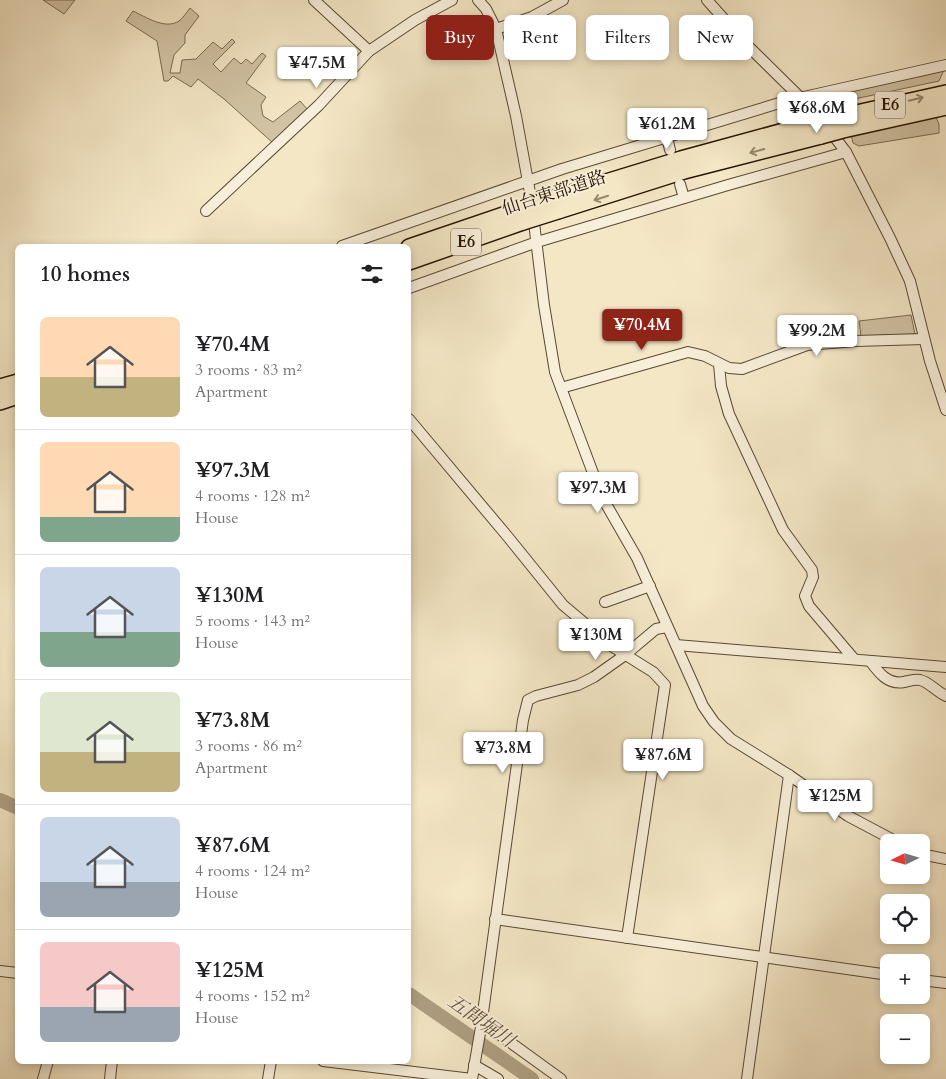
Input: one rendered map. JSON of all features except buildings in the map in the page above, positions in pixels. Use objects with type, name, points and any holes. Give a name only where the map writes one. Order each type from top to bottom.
[{"type":"highway","name":"仙台東部道路","points":[[411,247],[558,204],[684,172],[817,129],[946,93]]},
{"type":"highway","name":"仙台東部道路","points":[[838,124],[946,106]]},
{"type":"highway","name":"仙台東部道路","points":[[411,261],[522,216]]},
{"type":"highway","points":[[0,387],[15,383]]},
{"type":"highway","points":[[0,402],[15,397]]},
{"type":"street","points":[[314,0],[369,51]]},
{"type":"street","points":[[206,211],[319,105],[369,51],[414,20],[452,0]]},
{"type":"street","points":[[478,0],[486,9],[496,29],[516,116],[528,182],[555,372],[602,496],[637,558],[703,706],[714,722],[731,739],[789,775],[848,816],[882,834]]},
{"type":"street","points":[[496,29],[532,17],[562,0]]},
{"type":"street","points":[[707,0],[748,46],[816,114],[846,152],[903,263],[914,295],[924,339],[946,410]]},
{"type":"street","points":[[348,244],[562,169],[667,137],[800,98],[946,65]]},
{"type":"street","points":[[667,137],[670,150]]},
{"type":"street","points":[[411,287],[537,242],[846,152]]},
{"type":"street","points":[[680,184],[684,198]]},
{"type":"street","points":[[561,388],[688,352],[705,356],[729,368],[742,369],[806,345],[924,339]]},
{"type":"street","points":[[719,364],[721,386],[729,414],[782,530],[812,570],[813,577],[805,596],[809,606],[854,659]]},
{"type":"street","points":[[411,421],[563,604],[625,655],[653,672],[665,685],[628,938]]},
{"type":"street","points":[[605,602],[650,586]]},
{"type":"street","points":[[348,1064],[472,1079],[482,1025],[523,720],[528,700],[536,696],[578,685],[600,673],[656,629],[667,627]]},
{"type":"street","points":[[676,646],[946,667]]},
{"type":"street","points":[[870,661],[881,675],[889,680],[897,682],[918,679],[946,696]]},
{"type":"street","points":[[747,1079],[789,775]]},
{"type":"street","points":[[930,856],[946,859]]},
{"type":"street","points":[[495,919],[880,974]]},
{"type":"street","points":[[0,970],[15,972]]},
{"type":"street","points":[[930,981],[946,983]]},
{"type":"street","points":[[482,1025],[561,1079]]},
{"type":"street","points":[[475,1063],[498,1079]]},
{"type":"street","points":[[43,1079],[47,1064]]},
{"type":"street","points":[[110,1079],[112,1064]]},
{"type":"street","points":[[268,1079],[270,1064]]},
{"type":"shaded area","points":[[43,0],[75,0],[64,14]]},
{"type":"shaded area","points":[[190,8],[199,16],[185,35],[185,43],[174,55],[170,73],[180,73],[182,60],[196,59],[213,42],[222,49],[232,39],[235,42],[213,64],[221,72],[234,58],[241,64],[246,59],[252,64],[262,53],[266,56],[246,83],[266,97],[261,105],[263,116],[273,122],[300,101],[308,110],[273,143],[224,99],[198,79],[191,87],[173,76],[168,81],[164,81],[157,41],[126,21],[133,11],[156,22],[174,23],[179,21]]},
{"type":"shaded area","points":[[939,69],[943,72],[939,81],[817,107],[816,98]]},
{"type":"shaded area","points":[[936,117],[939,124],[939,133],[859,146],[853,143],[851,134]]},
{"type":"shaded area","points":[[911,315],[915,334],[861,336],[859,321]]},
{"type":"waterway","name":"五間堀川","points":[[0,800],[15,807]]},
{"type":"waterway","name":"五間堀川","points":[[411,995],[532,1079]]}]
